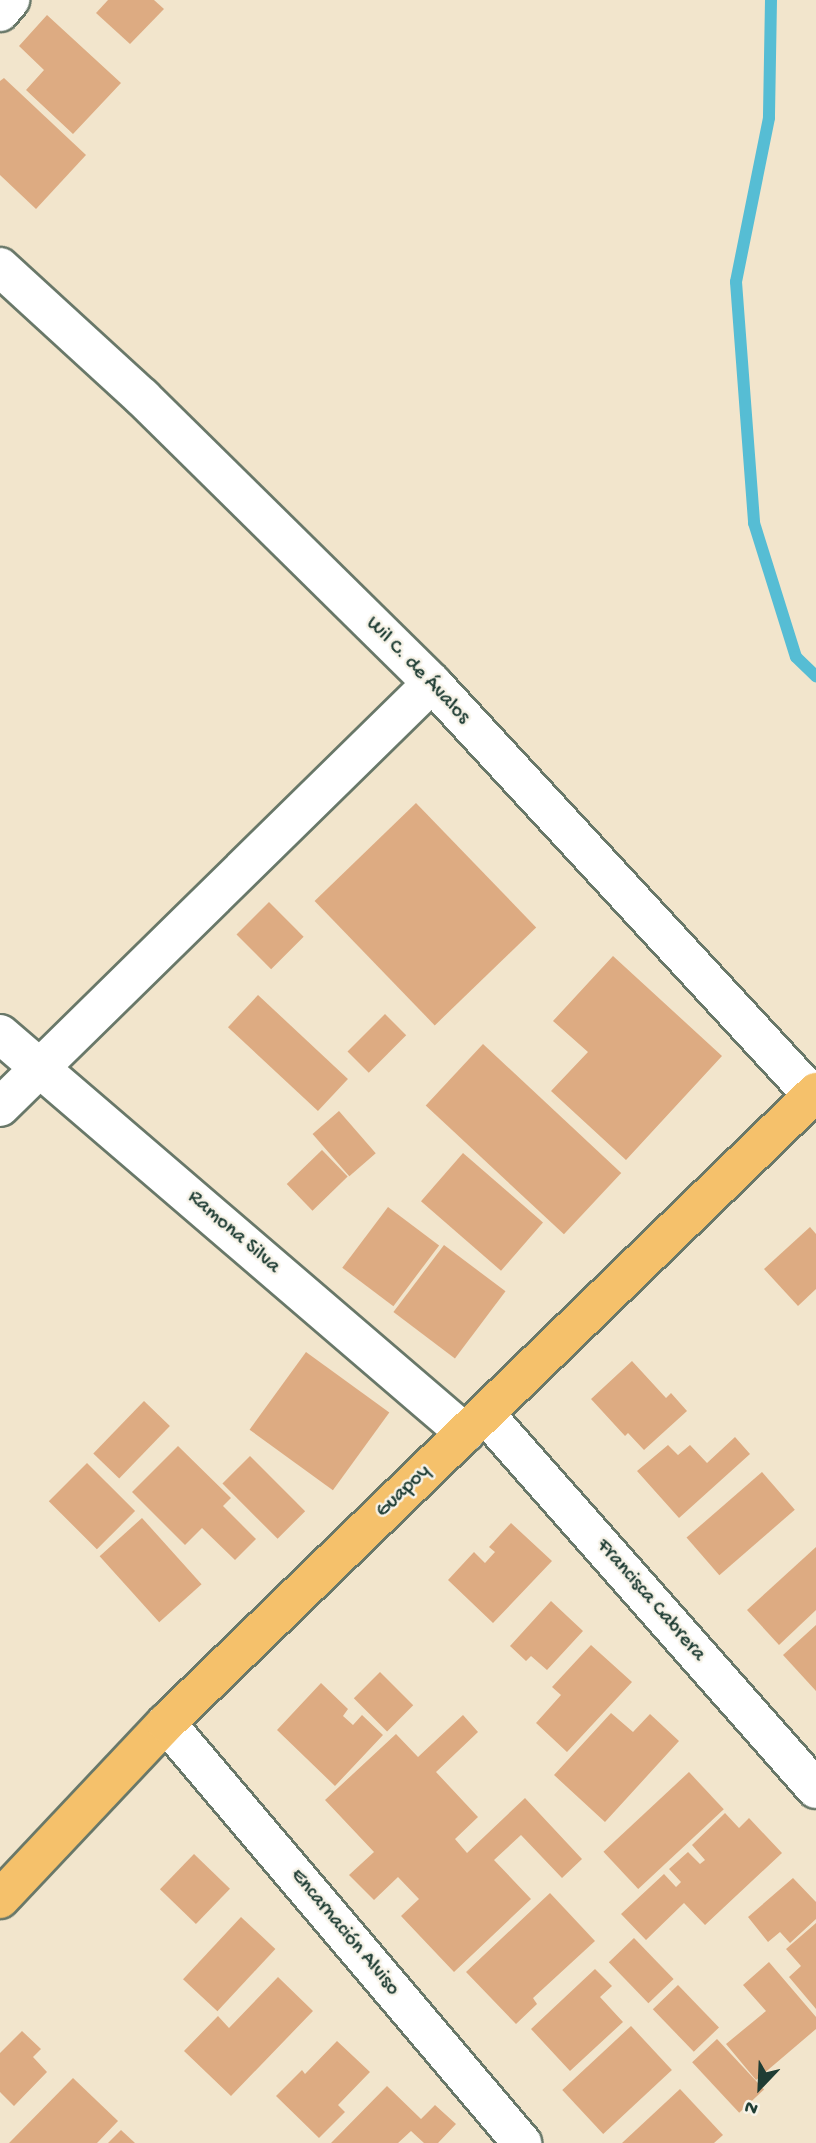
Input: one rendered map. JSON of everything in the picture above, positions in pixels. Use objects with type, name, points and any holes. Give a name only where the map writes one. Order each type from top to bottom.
[{"type":"main road","name":"Guapoy","points":[[0,1899],[166,1723],[815,1096]]},
{"type":"street","points":[[0,12],[10,0]]},
{"type":"street","name":"Wil C. de Ávalos","points":[[0,267],[142,397],[432,683],[815,1096]]},
{"type":"street","points":[[0,1107],[432,683]]},
{"type":"street","name":"Ramona Silva","points":[[0,1034],[475,1423]]},
{"type":"street","name":"Francisca Cabrera","points":[[475,1423],[816,1789]]},
{"type":"street","name":"Encarnación Alviso","points":[[166,1723],[522,2143]]},
{"type":"building","points":[[108,0],[154,0],[164,9],[130,44],[96,13]]},
{"type":"building","points":[[47,15],[121,83],[73,134],[26,90],[44,70],[19,46]]},
{"type":"building","points":[[4,78],[86,155],[36,209],[0,175],[0,81]]},
{"type":"building","points":[[416,803],[536,927],[435,1025],[315,901]]},
{"type":"building","points":[[269,902],[304,937],[271,969],[236,935]]},
{"type":"building","points":[[613,956],[722,1056],[626,1160],[551,1091],[588,1052],[553,1021]]},
{"type":"building","points":[[258,995],[348,1079],[318,1111],[228,1027]]},
{"type":"building","points":[[385,1014],[406,1035],[369,1073],[348,1051]]},
{"type":"building","points":[[483,1044],[621,1173],[564,1234],[426,1105]]},
{"type":"building","points":[[339,1111],[376,1153],[349,1176],[313,1134]]},
{"type":"building","points":[[322,1150],[348,1177],[312,1211],[287,1184]]},
{"type":"building","points":[[463,1153],[543,1223],[501,1271],[421,1201]]},
{"type":"building","points":[[388,1207],[439,1246],[393,1306],[342,1268]]},
{"type":"building","points":[[810,1227],[816,1234],[816,1289],[798,1306],[764,1269]]},
{"type":"building","points":[[444,1245],[505,1291],[455,1358],[393,1312]]},
{"type":"building","points":[[306,1352],[389,1413],[333,1490],[250,1430]]},
{"type":"building","points":[[632,1361],[666,1398],[671,1393],[687,1411],[644,1450],[628,1433],[625,1436],[591,1399]]},
{"type":"building","points":[[144,1401],[170,1426],[119,1479],[93,1454]]},
{"type":"building","points":[[735,1437],[750,1454],[679,1518],[637,1471],[668,1445],[678,1455],[690,1445],[707,1463]]},
{"type":"building","points":[[178,1446],[231,1498],[223,1506],[256,1539],[235,1560],[202,1528],[185,1545],[132,1492]]},
{"type":"building","points":[[250,1456],[305,1511],[278,1539],[222,1484]]},
{"type":"building","points":[[87,1463],[135,1511],[97,1549],[49,1501]]},
{"type":"building","points":[[762,1472],[795,1510],[719,1575],[687,1538]]},
{"type":"building","points":[[142,1518],[202,1584],[159,1622],[100,1556]]},
{"type":"building","points":[[511,1523],[552,1561],[493,1623],[448,1580],[474,1552],[485,1563],[495,1552],[489,1547]]},
{"type":"building","points":[[816,1547],[816,1610],[779,1645],[747,1610]]},
{"type":"building","points":[[551,1601],[583,1631],[547,1670],[531,1656],[526,1661],[510,1646]]},
{"type":"building","points":[[816,1625],[816,1691],[783,1655]]},
{"type":"building","points":[[591,1645],[632,1682],[567,1752],[536,1723],[561,1695],[552,1687]]},
{"type":"building","points":[[380,1672],[413,1705],[387,1731],[354,1698]]},
{"type":"building","points":[[321,1683],[348,1709],[343,1716],[353,1725],[362,1715],[383,1735],[335,1786],[277,1730]]},
{"type":"building","points":[[611,1713],[633,1732],[650,1714],[679,1741],[605,1822],[554,1775]]},
{"type":"building","points":[[463,1715],[478,1732],[436,1772],[478,1817],[455,1839],[467,1853],[525,1798],[582,1859],[562,1878],[521,1835],[494,1860],[531,1899],[454,1972],[401,1916],[419,1899],[398,1877],[374,1900],[349,1875],[374,1852],[325,1800],[396,1734],[418,1757]]},
{"type":"building","points":[[689,1772],[724,1809],[638,1889],[603,1852]]},
{"type":"building","points":[[725,1813],[739,1828],[749,1818],[782,1853],[705,1925],[684,1903],[646,1940],[621,1914],[664,1874],[676,1887],[681,1882],[669,1869],[688,1852],[700,1864],[705,1860],[692,1845]]},
{"type":"building","points":[[194,1854],[230,1889],[196,1924],[160,1889]]},
{"type":"building","points":[[793,1878],[816,1902],[816,1919],[790,1943],[780,1932],[768,1942],[748,1917]]},
{"type":"building","points":[[550,1893],[595,1941],[533,1998],[537,2004],[516,2024],[466,1972]]},
{"type":"building","points":[[241,1917],[275,1949],[217,2011],[183,1979]]},
{"type":"building","points":[[816,1923],[816,2009],[789,1977],[801,1966],[786,1949]]},
{"type":"building","points":[[634,1938],[674,1979],[648,2003],[609,1962]]},
{"type":"building","points":[[769,1962],[816,2017],[816,2029],[756,2080],[726,2044],[766,2011],[743,1985]]},
{"type":"building","points":[[595,1969],[612,1986],[600,1997],[623,2022],[570,2071],[531,2029]]},
{"type":"building","points":[[278,1977],[313,2011],[231,2096],[184,2051],[218,2016],[229,2028]]},
{"type":"building","points":[[678,1985],[719,2027],[694,2052],[653,2009]]},
{"type":"building","points":[[631,2026],[672,2070],[603,2134],[562,2090]]},
{"type":"building","points":[[22,2031],[41,2049],[33,2057],[47,2072],[14,2106],[0,2092],[0,2053]]},
{"type":"building","points":[[717,2039],[764,2089],[739,2113],[692,2062]]},
{"type":"building","points":[[337,2041],[370,2072],[338,2105],[345,2112],[319,2138],[276,2096],[302,2070],[305,2074]]},
{"type":"building","points":[[73,2078],[118,2121],[97,2143],[9,2143]]},
{"type":"building","points":[[387,2086],[421,2119],[435,2105],[456,2124],[438,2143],[424,2143],[411,2131],[398,2143],[331,2143]]},
{"type":"building","points":[[680,2089],[723,2135],[714,2143],[622,2143]]},
{"type":"building","points":[[121,2130],[135,2143],[108,2143]]},
{"type":"waterway","points":[[771,0],[769,118],[736,282],[754,523],[796,657],[816,676]]}]
